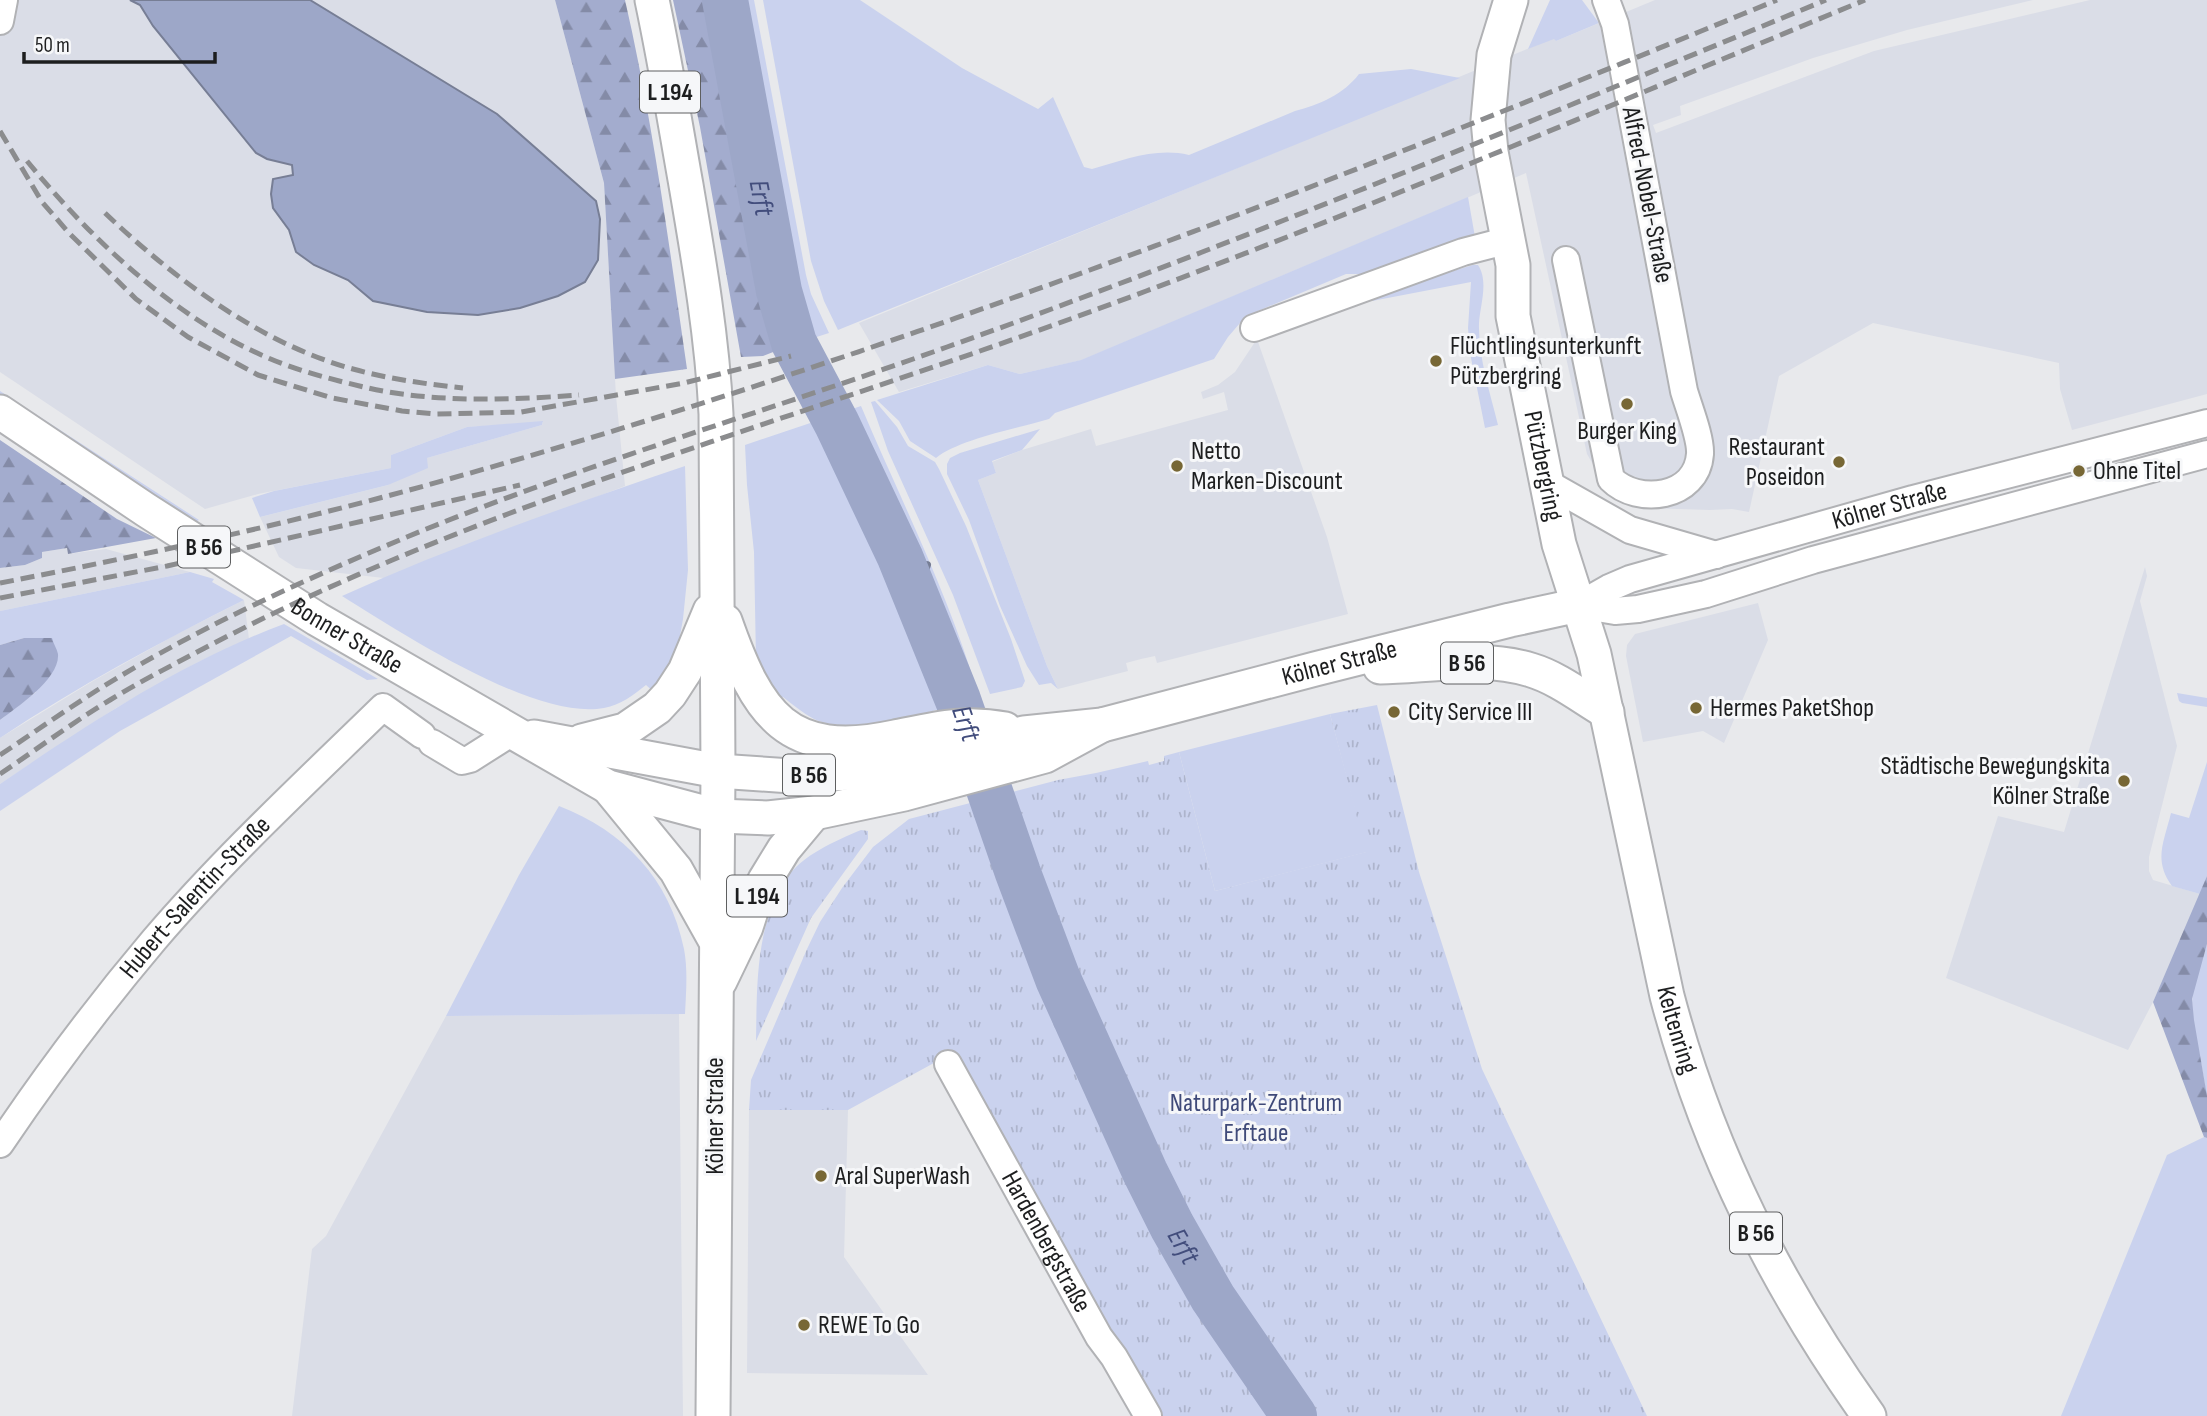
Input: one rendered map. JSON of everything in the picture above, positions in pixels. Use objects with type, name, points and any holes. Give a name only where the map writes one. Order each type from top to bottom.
[{"type":"main road","name":"L 194","points":[[652,0],[700,266],[713,363],[716,414],[718,771]]},
{"type":"main road","name":"Pützbergring","points":[[1511,0],[1494,55],[1488,120],[1491,152],[1513,265],[1513,316],[1559,544],[1579,605]]},
{"type":"main road","name":"Bonner Straße","points":[[0,412],[305,612],[510,733],[608,787],[717,816]]},
{"type":"main road","name":"L 194","points":[[573,743],[625,730],[657,708],[685,671],[716,596]]},
{"type":"main road","name":"B 56","points":[[716,596],[742,669],[760,699],[776,717],[795,731],[828,743],[845,745],[899,766],[945,726],[981,724],[1035,740]]},
{"type":"main road","name":"Kölner Straße","points":[[510,733],[718,771],[801,776],[850,774],[1102,725],[1315,669],[1579,605]]},
{"type":"main road","name":"Keltenring","points":[[1579,605],[1594,654],[1667,996],[1706,1115],[1729,1176],[1775,1270],[1810,1329],[1869,1416]]},
{"type":"main road","name":"B 56","points":[[1315,669],[1469,663],[1512,666],[1543,675],[1607,712]]},
{"type":"main road","name":"Kölner Straße","points":[[717,816],[768,817],[814,813],[899,766]]},
{"type":"main road","name":"Kölner Straße","points":[[713,1416],[718,771]]},
{"type":"main road","name":"B 56","points":[[608,787],[676,870],[716,943]]},
{"type":"main road","name":"L 194","points":[[716,989],[765,880],[784,849],[814,813]]},
{"type":"street","points":[[0,21],[4,0]]},
{"type":"street","name":"Alfred-Nobel-Straße","points":[[1566,260],[1611,479],[1621,489],[1634,494],[1663,494],[1685,484],[1699,463],[1700,450],[1684,391],[1615,24],[1606,0]]},
{"type":"street","points":[[1254,328],[1463,252],[1509,240]]},
{"type":"street","name":"Kölner Straße","points":[[1579,605],[1630,579],[1926,495],[2207,424]]},
{"type":"street","name":"Kölner Straße","points":[[1579,605],[1615,611],[1638,609],[1706,594],[1813,560],[2207,454]]},
{"type":"street","points":[[1547,483],[1630,530],[1716,555]]},
{"type":"street","name":"Hubert-Salentin-Straße","points":[[0,1144],[41,1083],[108,995],[156,938],[211,878],[383,707],[462,761],[470,759],[510,733]]},
{"type":"street","name":"Hardenbergstraße","points":[[948,1064],[1099,1337],[1114,1357],[1148,1416]]},
{"type":"shaded area","points":[[0,0],[555,0],[604,183],[616,396],[625,486],[384,578],[296,568],[279,557],[260,517],[388,485],[427,458],[542,425],[543,422],[467,427],[391,455],[391,468],[258,494],[205,509],[0,372]]},
{"type":"shaded area","points":[[130,0],[310,0],[497,114],[596,201],[600,219],[598,260],[585,282],[558,296],[520,308],[478,315],[427,312],[373,301],[348,280],[314,265],[296,252],[289,230],[273,208],[271,194],[273,179],[293,175],[292,165],[267,159],[256,153],[153,26],[140,5]]},
{"type":"shaded area","points":[[1655,0],[2033,0],[1907,30],[1813,58],[1680,106],[1681,115],[1653,125],[1656,133],[1874,51],[2090,0],[2207,0],[2207,394],[2072,430],[2060,389],[2059,363],[1873,323],[1779,376],[1749,512],[1732,509],[1646,508],[1634,504],[1602,480],[1587,454],[1526,173],[1082,360],[1020,374],[988,365],[899,392],[859,323],[1554,38],[1556,41]]},
{"type":"shaded area","points":[[1257,339],[1327,537],[1348,614],[1157,663],[1155,656],[1141,659],[1126,663],[1128,671],[1058,689],[978,480],[996,473],[992,462],[1091,429],[1096,446],[1228,410],[1224,392],[1203,399],[1201,392],[1218,385],[1235,372]]},
{"type":"shaded area","points":[[67,548],[68,554],[106,549],[190,572],[0,611],[0,568],[25,565],[42,558],[42,552]]},
{"type":"shaded area","name":"Städtische Bewegungskita Kölner Straße","points":[[2145,567],[2147,576],[2140,601],[2177,746],[2149,857],[2149,871],[2153,880],[2200,894],[2153,1002],[2128,1050],[1946,978],[1998,816],[2064,832]]},
{"type":"shaded area","points":[[244,600],[249,639],[198,662],[116,708],[0,784],[0,738],[93,681]]},
{"type":"shaded area","points":[[1758,603],[1768,640],[1724,743],[1703,731],[1643,742],[1626,656],[1627,645],[1635,634]]},
{"type":"shaded area","points":[[679,1014],[683,1416],[292,1416],[312,1249],[326,1236],[446,1016]]},
{"type":"shaded area","points":[[749,1110],[848,1110],[844,1257],[928,1375],[747,1373]]},
{"type":"green space","points":[[555,0],[625,0],[652,138],[687,369],[615,379],[604,183]]},
{"type":"green space","points":[[673,0],[719,0],[774,308],[786,347],[763,356],[741,357],[700,127]]},
{"type":"green space","points":[[737,0],[754,0],[806,275],[811,294],[829,333],[804,341],[782,250],[772,181]]},
{"type":"green space","points":[[763,0],[860,0],[962,68],[1038,109],[1053,97],[1084,167],[1092,169],[1152,154],[1189,155],[1322,102],[1346,87],[1359,74],[1411,69],[1460,78],[838,330],[824,301],[811,261]]},
{"type":"green space","points":[[1550,0],[1582,0],[1599,23],[1556,41],[1554,39],[1528,49]]},
{"type":"green space","points":[[1468,197],[1475,237],[1365,274],[1346,274],[1246,316],[1214,359],[1055,413],[1049,419],[959,445],[936,458],[910,441],[899,421],[877,400],[988,365],[1020,374],[1081,360]]},
{"type":"green space","points":[[1478,265],[1483,278],[1480,349],[1498,425],[1485,428],[1470,353],[1468,328],[1471,282],[1372,301],[1371,296]]},
{"type":"green space","points":[[0,391],[199,520],[195,522],[0,396]]},
{"type":"green space","points":[[875,401],[897,427],[908,446],[935,462],[939,469],[966,526],[1011,639],[1025,681],[1022,687],[990,694],[953,595],[888,451],[871,402]]},
{"type":"green space","points":[[861,406],[940,586],[979,698],[919,715],[852,726],[814,719],[783,697],[775,701],[756,660],[754,552],[745,445]]},
{"type":"green space","points":[[543,421],[542,425],[427,458],[428,468],[388,485],[260,517],[252,498],[274,491],[391,468],[391,455],[467,427]]},
{"type":"green space","points":[[1040,429],[1022,450],[992,461],[996,473],[978,480],[1058,689],[1051,683],[1039,685],[1027,666],[1000,606],[969,520],[947,474],[950,458],[960,453]]},
{"type":"green space","points":[[0,440],[117,519],[156,538],[68,554],[67,548],[42,552],[42,558],[25,565],[0,568]]},
{"type":"green space","points":[[685,466],[688,570],[683,619],[676,658],[656,694],[646,685],[621,702],[604,708],[575,708],[542,701],[470,671],[342,596],[469,543]]},
{"type":"green space","points":[[190,572],[214,579],[212,582],[244,600],[120,665],[0,738],[0,720],[36,692],[24,638],[0,645],[0,611]]},
{"type":"green space","points":[[284,624],[378,679],[367,680],[291,636],[120,731],[0,811],[0,784],[68,739],[173,675],[246,639]]},
{"type":"green space","points":[[24,638],[52,638],[58,654],[57,663],[36,692],[0,720],[0,645]]},
{"type":"green space","points":[[2177,693],[2207,698],[2207,707],[2182,703]]},
{"type":"green space","name":"Naturpark-Zentrum Erftaue","points":[[1377,705],[1419,872],[1482,1069],[1647,1416],[1156,1416],[954,1052],[848,1110],[749,1110],[751,1080],[820,922],[873,847],[909,819],[1058,780],[1148,761],[1149,765],[1164,761],[1164,756],[1179,752],[1215,891],[1366,852],[1330,714]]},
{"type":"green space","points":[[1330,714],[1367,852],[1215,891],[1179,752]]},
{"type":"green space","points":[[2207,762],[2207,876],[2200,894],[2172,886],[2166,877],[2161,859],[2171,813],[2189,818]]},
{"type":"green space","points":[[559,806],[604,829],[623,844],[641,861],[668,901],[684,949],[685,1014],[446,1016],[519,875]]},
{"type":"green space","points":[[861,830],[868,831],[868,839],[811,918],[756,1041],[760,958],[768,917],[776,897],[786,879],[801,863],[830,844]]},
{"type":"green space","points":[[2207,876],[2207,944],[2192,999],[2207,1096],[2207,1138],[2204,1137],[2153,1002]]},
{"type":"green space","points":[[2207,944],[2207,1112],[2192,996]]},
{"type":"green space","points":[[2207,1138],[2207,1416],[2061,1416],[2167,1155]]},
{"type":"waterway","name":"Erft","points":[[725,0],[779,291],[794,343],[837,424],[900,557],[958,700],[1058,979],[1145,1172],[1213,1298],[1294,1416]]},
{"type":"waterway","points":[[916,596],[927,565]]},
{"type":"railway","points":[[0,583],[226,536],[338,509],[619,429],[787,376],[954,319],[1285,197],[1777,0]]},
{"type":"railway","points":[[0,755],[99,689],[209,627],[402,539],[537,487],[879,371],[1169,265],[1388,179],[1826,0]]},
{"type":"railway","points":[[0,774],[96,709],[154,675],[299,601],[401,556],[610,476],[929,369],[1139,294],[1451,171],[1865,0]]},
{"type":"railway","points":[[0,131],[42,202],[69,233],[136,299],[188,337],[258,375],[332,398],[402,411],[436,414],[521,412],[684,383],[791,356]]},
{"type":"railway","points":[[27,161],[78,218],[135,273],[198,320],[266,357],[303,371],[393,393],[500,399],[579,395]]},
{"type":"railway","points":[[105,213],[189,284],[252,326],[285,343],[319,358],[367,373],[463,388]]},
{"type":"railway","points":[[0,598],[167,566],[520,485]]},
{"type":"place","name":"Flüchtlingsunterkunft Pützbergring","points":[[1436,361]]},
{"type":"place","name":"Burger King","points":[[1627,404]]},
{"type":"place","name":"Restaurant Poseidon","points":[[1839,462]]},
{"type":"place","name":"Netto Marken-Discount","points":[[1177,466]]},
{"type":"place","name":"Ohne Titel","points":[[2079,471]]},
{"type":"place","name":"Hermes PaketShop","points":[[1696,708]]},
{"type":"place","name":"City Service III","points":[[1394,712]]},
{"type":"place","name":"Städtische Bewegungskita Kölner Straße","points":[[2124,781]]},
{"type":"place","name":"Aral SuperWash","points":[[821,1176]]},
{"type":"place","name":"REWE To Go","points":[[804,1325]]}]
